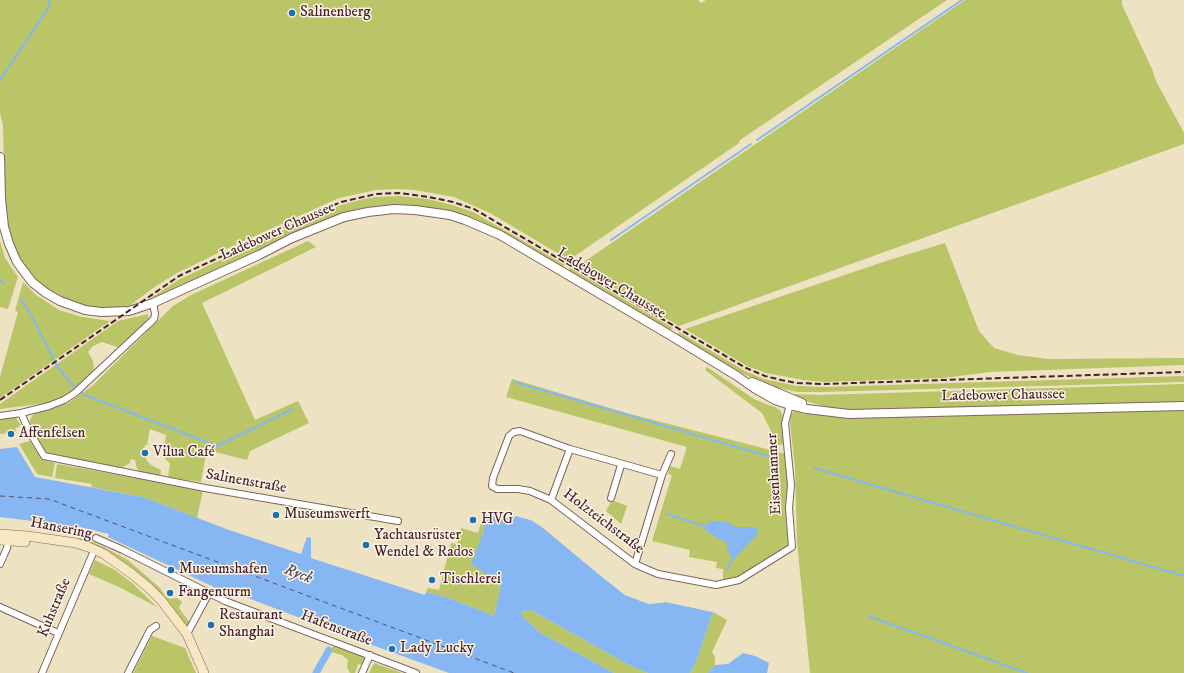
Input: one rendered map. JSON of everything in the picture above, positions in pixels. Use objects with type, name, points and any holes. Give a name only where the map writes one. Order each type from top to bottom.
[{"type":"main road","name":"Hansering","points":[[0,534],[6,539],[69,547],[93,553],[114,562]]},
{"type":"main road","name":"Hansering","points":[[6,539],[76,543],[104,554],[149,588],[170,612],[187,634],[204,673]]},
{"type":"street","name":"Ladebower Chaussee","points":[[0,157],[1,199],[4,227],[9,244],[17,262],[32,282],[46,293],[60,301],[85,310],[101,312],[129,311],[153,303],[259,255],[292,238],[344,217],[368,212],[394,210],[436,212],[465,220],[500,235],[737,376],[791,402],[849,414],[1184,406]]},
{"type":"street","points":[[0,416],[21,413],[49,406],[64,400],[75,393],[154,319],[155,314],[153,303]]},
{"type":"street","name":"Eisenhammer","points":[[791,402],[785,423],[791,485],[789,508],[792,548]]},
{"type":"street","name":"Salinenstraße","points":[[21,413],[29,431],[44,456],[205,488],[398,521]]},
{"type":"street","name":"Holzteichstraße","points":[[570,449],[520,431],[514,432],[509,436],[493,478],[492,486],[497,489],[518,489],[530,491],[551,500],[635,564],[658,574],[716,586],[739,580],[792,548]]},
{"type":"street","points":[[551,500],[570,449],[621,465],[662,475]]},
{"type":"street","points":[[635,564],[662,475],[671,454]]},
{"type":"street","points":[[611,498],[621,465]]},
{"type":"street","name":"Hafenstraße","points":[[96,538],[225,601],[416,673]]},
{"type":"street","points":[[0,564],[6,539]]},
{"type":"street","name":"Kuhstraße","points":[[42,673],[93,553]]},
{"type":"street","points":[[189,630],[209,593]]},
{"type":"street","points":[[0,607],[58,633]]},
{"type":"street","points":[[128,673],[150,630],[156,626]]},
{"type":"street","points":[[362,673],[370,655]]},
{"type":"green space","points":[[0,0],[698,0],[701,3],[706,0],[947,0],[740,140],[739,143],[569,260],[490,213],[454,197],[415,190],[376,190],[339,198],[224,250],[177,273],[153,288],[128,307],[101,308],[86,307],[62,298],[48,290],[26,269],[12,243],[8,226],[5,199],[3,126],[0,113]]},
{"type":"green space","points":[[965,0],[1122,0],[1122,5],[1152,69],[1156,81],[1184,133],[1184,144],[679,326],[578,266]]},
{"type":"green space","points":[[399,196],[428,199],[473,212],[565,265],[562,267],[558,266],[484,225],[382,206],[367,207],[325,219],[178,289],[143,303],[180,279],[312,217],[341,205],[360,200],[376,197]]},
{"type":"green space","points":[[0,241],[5,258],[18,277],[8,309],[0,307]]},
{"type":"green space","points":[[308,241],[316,247],[202,303],[255,420],[298,401],[309,423],[250,451],[247,460],[207,450],[201,482],[168,477],[170,464],[163,456],[166,435],[150,429],[147,445],[145,445],[144,450],[147,461],[151,465],[161,470],[160,476],[141,472],[137,469],[135,460],[131,459],[129,464],[120,468],[51,456],[46,453],[38,439],[40,434],[39,426],[33,427],[30,425],[30,420],[33,415],[37,412],[68,403],[92,386],[173,306],[191,295]]},
{"type":"green space","points":[[945,243],[979,331],[994,348],[1018,355],[1048,359],[1184,358],[1184,365],[990,372],[944,378],[824,382],[803,380],[766,373],[747,366],[685,329],[886,261]]},
{"type":"green space","points":[[570,268],[673,328],[670,330],[665,329],[567,271]]},
{"type":"green space","points":[[23,282],[36,295],[59,310],[82,317],[110,321],[0,398],[0,377],[18,312],[15,311]]},
{"type":"green space","points":[[148,314],[148,324],[125,344],[117,347],[102,342],[93,346],[88,352],[93,361],[94,373],[73,392],[63,398],[46,403],[0,409],[0,404],[118,321]]},
{"type":"green space","points":[[679,332],[745,371],[764,379],[797,386],[824,387],[1184,376],[1184,382],[819,392],[798,392],[778,388],[776,390],[724,364],[677,336]]},
{"type":"green space","points":[[707,367],[754,399],[775,407],[781,411],[785,444],[778,445],[762,413],[705,370]]},
{"type":"green space","points":[[512,379],[630,414],[786,454],[788,481],[786,515],[788,545],[739,577],[723,582],[723,569],[716,568],[717,562],[689,557],[690,550],[652,541],[672,475],[668,474],[670,466],[680,469],[687,447],[506,397]]},
{"type":"green space","points":[[1184,384],[1184,403],[849,410],[826,407],[793,397],[794,394],[819,395]]},
{"type":"green space","points":[[798,409],[825,415],[1184,409],[1184,673],[810,673],[797,542],[795,468],[790,423],[791,415]]},
{"type":"green space","points":[[0,418],[16,418],[21,425],[15,429],[16,432],[0,434]]},
{"type":"green space","points":[[30,441],[42,460],[55,463],[52,477],[37,474],[19,444]]},
{"type":"green space","points":[[57,464],[203,490],[197,518],[143,497],[91,487],[92,484],[55,478]]},
{"type":"green space","points":[[612,500],[627,506],[621,524],[606,511]]},
{"type":"green space","points":[[484,513],[487,515],[482,536],[501,585],[494,616],[449,598],[426,592],[428,588],[439,590],[451,543],[457,544],[461,528],[478,533]]},
{"type":"green space","points":[[79,538],[102,546],[128,560],[160,588],[166,597],[170,599],[177,598],[182,602],[179,608],[190,623],[187,628],[169,603],[144,578],[101,548],[79,540]]},
{"type":"green space","points":[[95,560],[115,570],[132,583],[157,607],[119,587],[89,574]]},
{"type":"green space","points":[[531,610],[627,664],[648,673],[614,673],[539,632],[522,616],[521,612]]},
{"type":"green space","points":[[713,612],[727,620],[712,652],[715,657],[715,665],[708,673],[690,673],[696,662]]},
{"type":"green space","points":[[152,636],[185,648],[196,673],[133,673]]},
{"type":"green space","points":[[334,644],[363,655],[365,658],[363,665],[358,664],[355,673],[350,673],[347,668],[348,660],[342,655],[331,652]]},
{"type":"green space","points":[[374,663],[402,673],[369,673]]},
{"type":"water","name":"Ryck","points":[[17,447],[35,477],[143,497],[229,530],[301,554],[307,537],[311,538],[311,558],[425,595],[426,592],[449,598],[494,616],[501,585],[471,564],[482,536],[487,515],[501,518],[516,516],[531,520],[542,527],[625,595],[649,604],[666,602],[713,612],[696,662],[690,673],[648,673],[627,664],[531,610],[521,612],[522,616],[539,632],[614,673],[449,673],[222,588],[218,589],[108,537],[109,534],[80,527],[0,517],[0,449]]},
{"type":"water","points":[[710,521],[730,523],[735,527],[758,528],[757,535],[735,558],[730,557],[726,543],[706,531],[704,526]]},
{"type":"water","points":[[743,653],[755,656],[769,663],[767,673],[708,673],[715,665],[728,664]]},
{"type":"pier","points":[[517,514],[532,518],[543,525],[626,593],[650,602],[666,600],[713,610],[713,612],[666,602],[649,604],[625,595],[542,527],[531,520],[516,516],[498,517],[498,515]]},
{"type":"waterway","points":[[0,80],[49,7],[49,0]]},
{"type":"waterway","points":[[757,140],[962,0]]},
{"type":"waterway","points":[[611,240],[751,144]]},
{"type":"waterway","points":[[0,280],[4,284]]},
{"type":"waterway","points":[[21,299],[31,315],[57,366],[74,387],[85,395],[217,446],[293,409]]},
{"type":"waterway","points":[[515,382],[774,458]]},
{"type":"waterway","points":[[814,468],[1184,576]]},
{"type":"waterway","points":[[667,514],[704,526]]},
{"type":"waterway","points":[[727,569],[734,558]]},
{"type":"waterway","points":[[868,616],[1027,673]]},
{"type":"waterway","points":[[316,673],[329,650]]},
{"type":"ferry route","points":[[0,496],[49,499],[514,673]]},
{"type":"railway","points":[[0,400],[179,276],[341,202],[376,194],[399,193],[453,202],[474,209],[746,368],[765,376],[781,380],[797,383],[824,384],[1184,372]]},
{"type":"place","name":"Salinenberg","points":[[292,13]]},
{"type":"place","name":"Affenfelsen","points":[[11,434]]},
{"type":"place","name":"Vilua Café","points":[[145,453]]},
{"type":"place","name":"Museumswerft","points":[[276,515]]},
{"type":"place","name":"HVG","points":[[473,520]]},
{"type":"place","name":"Yachtausrüster Wendel & Rados","points":[[366,545]]},
{"type":"place","name":"Museumshafen","points":[[171,570]]},
{"type":"place","name":"Tischlerei","points":[[432,580]]},
{"type":"place","name":"Fangenturm","points":[[170,593]]},
{"type":"place","name":"Restaurant Shanghai","points":[[211,625]]},
{"type":"place","name":"Lady Lucky","points":[[392,649]]}]
